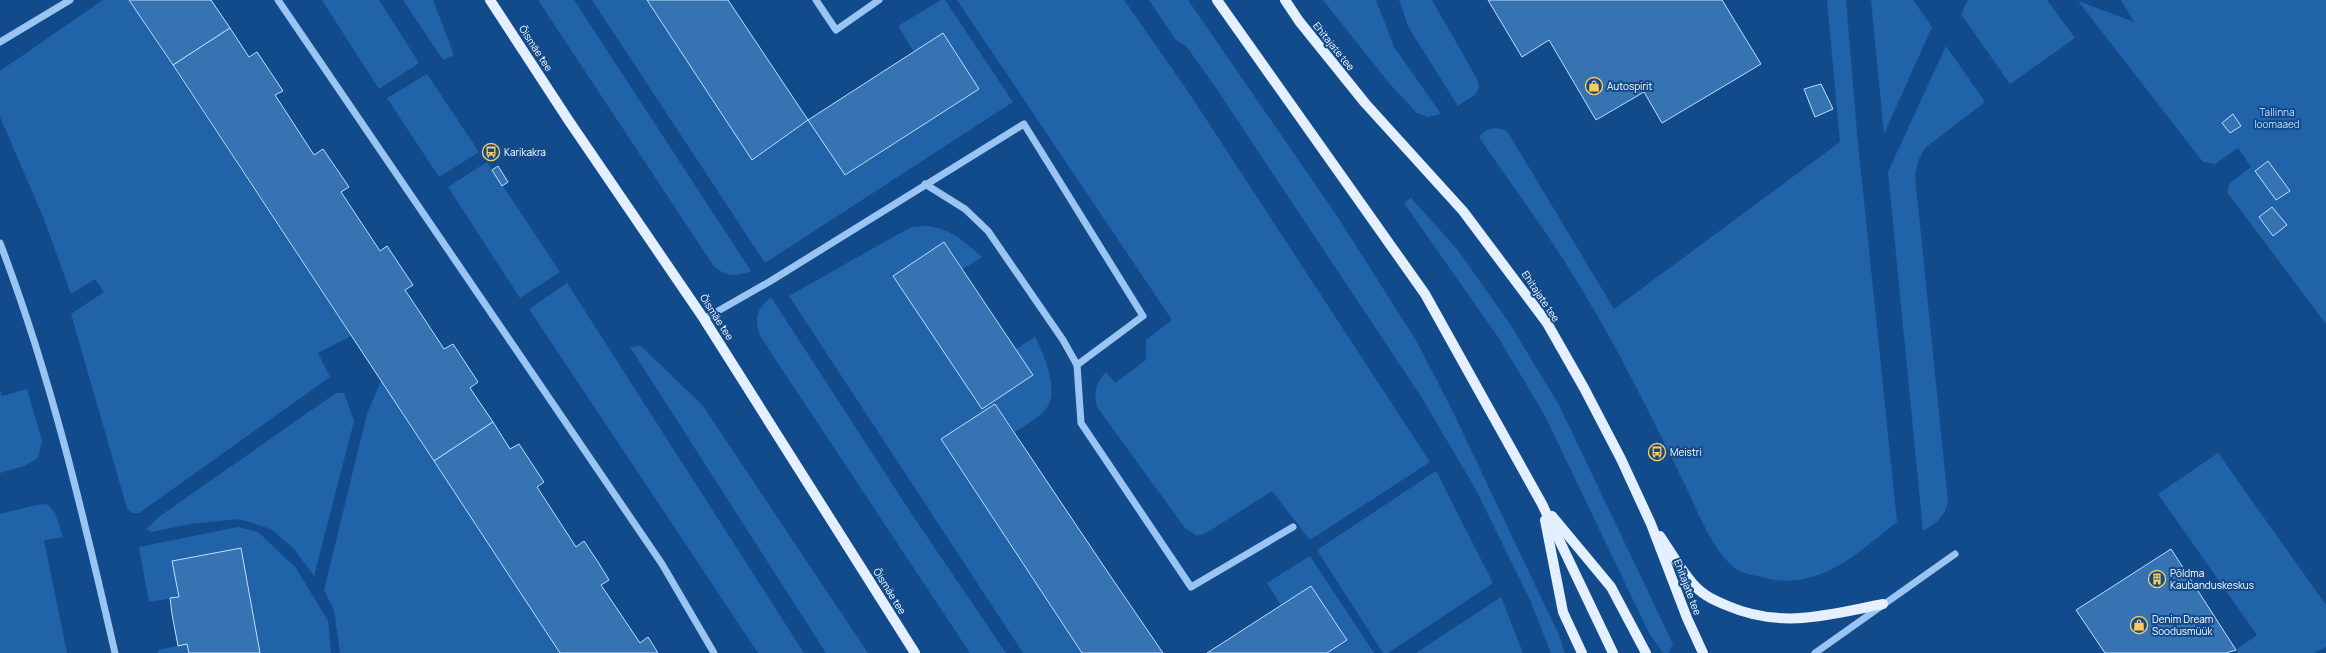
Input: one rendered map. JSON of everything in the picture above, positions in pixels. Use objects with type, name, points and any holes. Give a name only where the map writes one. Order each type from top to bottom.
[{"type":"main road","name":"Õismäe tee","points":[[490,0],[569,121],[704,319],[915,653]]},
{"type":"main road","points":[[1217,0],[1425,294],[1542,504],[1613,653]]},
{"type":"main road","name":"Ehitajate tee","points":[[1285,0],[1299,21],[1365,103],[1463,210],[1538,311],[1584,388],[1651,524],[1702,653]]},
{"type":"main road","points":[[1542,504],[1563,612],[1582,653]]},
{"type":"main road","points":[[1542,504],[1611,587],[1646,653]]},
{"type":"main road","points":[[1651,524],[1695,586],[1712,599],[1747,614],[1770,619],[1808,619],[1883,604]]},
{"type":"street","points":[[0,42],[70,0]]},
{"type":"street","points":[[278,0],[662,564],[714,653]]},
{"type":"street","points":[[816,0],[836,30],[879,0]]},
{"type":"street","points":[[704,319],[769,282],[1024,124],[1142,316],[1077,366]]},
{"type":"street","points":[[925,184],[965,209],[988,231],[1063,340],[1077,366],[1081,423],[1191,587],[1293,527]]},
{"type":"street","points":[[0,243],[18,290],[71,467],[115,653]]},
{"type":"street","points":[[1815,653],[1955,554]]},
{"type":"green space","points":[[103,0],[129,0],[351,336],[318,353],[330,377],[139,513],[132,513],[127,508],[71,314],[104,292],[95,279],[71,294],[44,219],[0,117],[0,71]]},
{"type":"green space","points":[[322,0],[379,0],[419,63],[379,89]]},
{"type":"green space","points":[[403,0],[433,0],[454,55],[443,60]]},
{"type":"green space","points":[[538,0],[574,0],[751,271],[731,275],[722,272],[713,265]]},
{"type":"green space","points":[[592,0],[647,0],[752,160],[808,120],[846,175],[979,89],[943,33],[914,52],[898,26],[941,0],[945,0],[1013,102],[765,263]]},
{"type":"green space","points":[[957,0],[1124,0],[1187,90],[1430,462],[1310,540],[1272,491],[1206,533],[1197,536],[1185,528],[1097,407],[1096,397],[1096,388],[1106,372],[1115,383],[1146,360],[1146,340],[1172,320]]},
{"type":"green space","points":[[1149,0],[1188,0],[1337,216],[1417,342],[1452,410],[1558,633],[1565,653],[1551,653],[1530,600],[1476,490],[1422,398],[1216,88],[1187,47],[1176,40]]},
{"type":"green space","points":[[1323,0],[1376,0],[1394,47],[1441,114],[1428,117],[1417,113],[1389,83]]},
{"type":"green space","points":[[1399,0],[1432,0],[1476,77],[1479,85],[1476,94],[1458,106],[1409,28]]},
{"type":"green space","points":[[1827,0],[1846,0],[1857,133],[1897,522],[1851,558],[1835,568],[1801,580],[1782,581],[1761,577],[1738,570],[1729,563],[1713,542],[1622,360],[1595,312],[1557,250],[1479,137],[1488,130],[1495,128],[1507,131],[1614,309],[1840,142]]},
{"type":"green space","points":[[1871,0],[1913,0],[1932,27],[1884,134]]},
{"type":"green space","points":[[1968,0],[2047,0],[2075,38],[2010,84],[1961,14]]},
{"type":"green space","name":"Tallinna loomaaed","points":[[2121,0],[2326,0],[2326,324],[2227,192],[2230,183],[2251,167],[2238,148],[2215,164],[2203,162],[2078,1],[2134,22]],"holes":[[[2272,207],[2286,225],[2259,217]]]},
{"type":"green space","points":[[1946,46],[1985,102],[1925,148],[1918,161],[1915,176],[1948,502],[1939,520],[1923,531],[1888,172]]},
{"type":"green space","points":[[427,74],[479,152],[439,177],[387,98]]},
{"type":"green space","points":[[487,162],[560,272],[520,298],[448,187]]},
{"type":"green space","points":[[1411,198],[1457,249],[1510,324],[1559,405],[1673,644],[1668,653],[1663,653],[1649,633],[1545,416],[1498,337],[1404,203]]},
{"type":"green space","points":[[912,227],[935,227],[950,232],[982,257],[963,269],[944,242],[894,276],[1033,375],[1016,349],[1035,337],[1043,354],[1051,384],[1051,394],[1050,403],[1042,413],[1015,432],[995,404],[941,440],[1082,653],[1023,653],[789,296]]},
{"type":"green space","points":[[567,283],[804,653],[758,653],[529,309]]},
{"type":"green space","points":[[771,297],[909,510],[1006,653],[970,653],[760,336],[757,324],[758,314],[766,301]]},
{"type":"green space","points":[[641,346],[703,406],[868,653],[826,653],[630,347]]},
{"type":"green space","points":[[381,381],[560,653],[340,653],[334,610],[324,590],[367,414]]},
{"type":"green space","points":[[27,389],[42,441],[38,458],[24,466],[0,473],[0,390],[2,396]]},
{"type":"green space","points":[[336,393],[344,393],[354,421],[314,576],[294,549],[271,529],[239,519],[190,524],[152,532],[146,529],[160,516]]},
{"type":"green space","points":[[2218,453],[2326,605],[2326,647],[2314,653],[2238,653],[2236,650],[2257,635],[2158,494]]},
{"type":"green space","points":[[1436,471],[1493,583],[1388,653],[1383,653],[1317,550]]},
{"type":"green space","points":[[47,504],[55,513],[63,537],[44,540],[67,653],[0,653],[0,514],[36,505]]},
{"type":"green space","points":[[238,527],[258,532],[296,568],[328,621],[331,653],[260,653],[241,548],[173,561],[179,597],[149,602],[139,547]]},
{"type":"green space","points":[[1310,556],[1374,653],[1327,653],[1347,640],[1311,586],[1281,605],[1267,583]]},
{"type":"green space","points":[[1501,597],[1523,653],[1416,653]]},
{"type":"green space","points":[[187,644],[189,653],[158,653],[158,650]]},
{"type":"building","points":[[129,0],[211,0],[230,28],[173,65]]},
{"type":"building","points":[[647,0],[728,0],[808,120],[752,160]]},
{"type":"building","points":[[1488,0],[1722,0],[1761,64],[1662,123],[1644,92],[1596,120],[1549,40],[1522,57]]},
{"type":"building","points":[[230,28],[249,57],[257,52],[283,91],[275,95],[314,155],[323,149],[349,187],[341,192],[380,251],[387,246],[413,285],[405,290],[444,349],[453,344],[478,382],[470,388],[493,422],[434,461],[173,65]]},
{"type":"building","points":[[943,33],[979,89],[845,175],[808,120]]},
{"type":"building","points":[[1821,84],[1833,109],[1815,117],[1804,89]]},
{"type":"building","points":[[2233,114],[2241,126],[2230,133],[2222,123]]},
{"type":"building","points":[[2268,161],[2290,191],[2276,200],[2255,171]]},
{"type":"building","points":[[498,166],[508,182],[502,186],[492,170]]},
{"type":"building","points":[[2272,207],[2287,225],[2273,236],[2259,217]]},
{"type":"building","points":[[944,242],[1033,375],[982,409],[893,276]]},
{"type":"building","points":[[995,404],[1163,653],[1082,653],[941,439]]},
{"type":"building","points":[[493,422],[510,449],[519,444],[544,482],[537,487],[576,547],[584,541],[598,562],[609,580],[601,585],[640,643],[648,637],[658,653],[560,653],[434,461]]},
{"type":"building","points":[[241,548],[260,653],[189,653],[187,644],[178,646],[172,614],[170,598],[179,597],[172,561]]},
{"type":"building","name":"Põldma Kaubanduskeskus","points":[[2171,549],[2236,650],[2226,653],[2105,653],[2076,610]]},
{"type":"building","points":[[1311,586],[1347,640],[1327,653],[1207,653]]},
{"type":"place","name":"Autospirit","points":[[1594,86]]},
{"type":"place","name":"Karikakra","points":[[491,152]]},
{"type":"place","name":"Meistri","points":[[1657,452]]},
{"type":"place","name":"Põldma Kaubanduskeskus","points":[[2157,579]]},
{"type":"place","name":"Denim Dream Soodusmüük","points":[[2139,625]]}]
